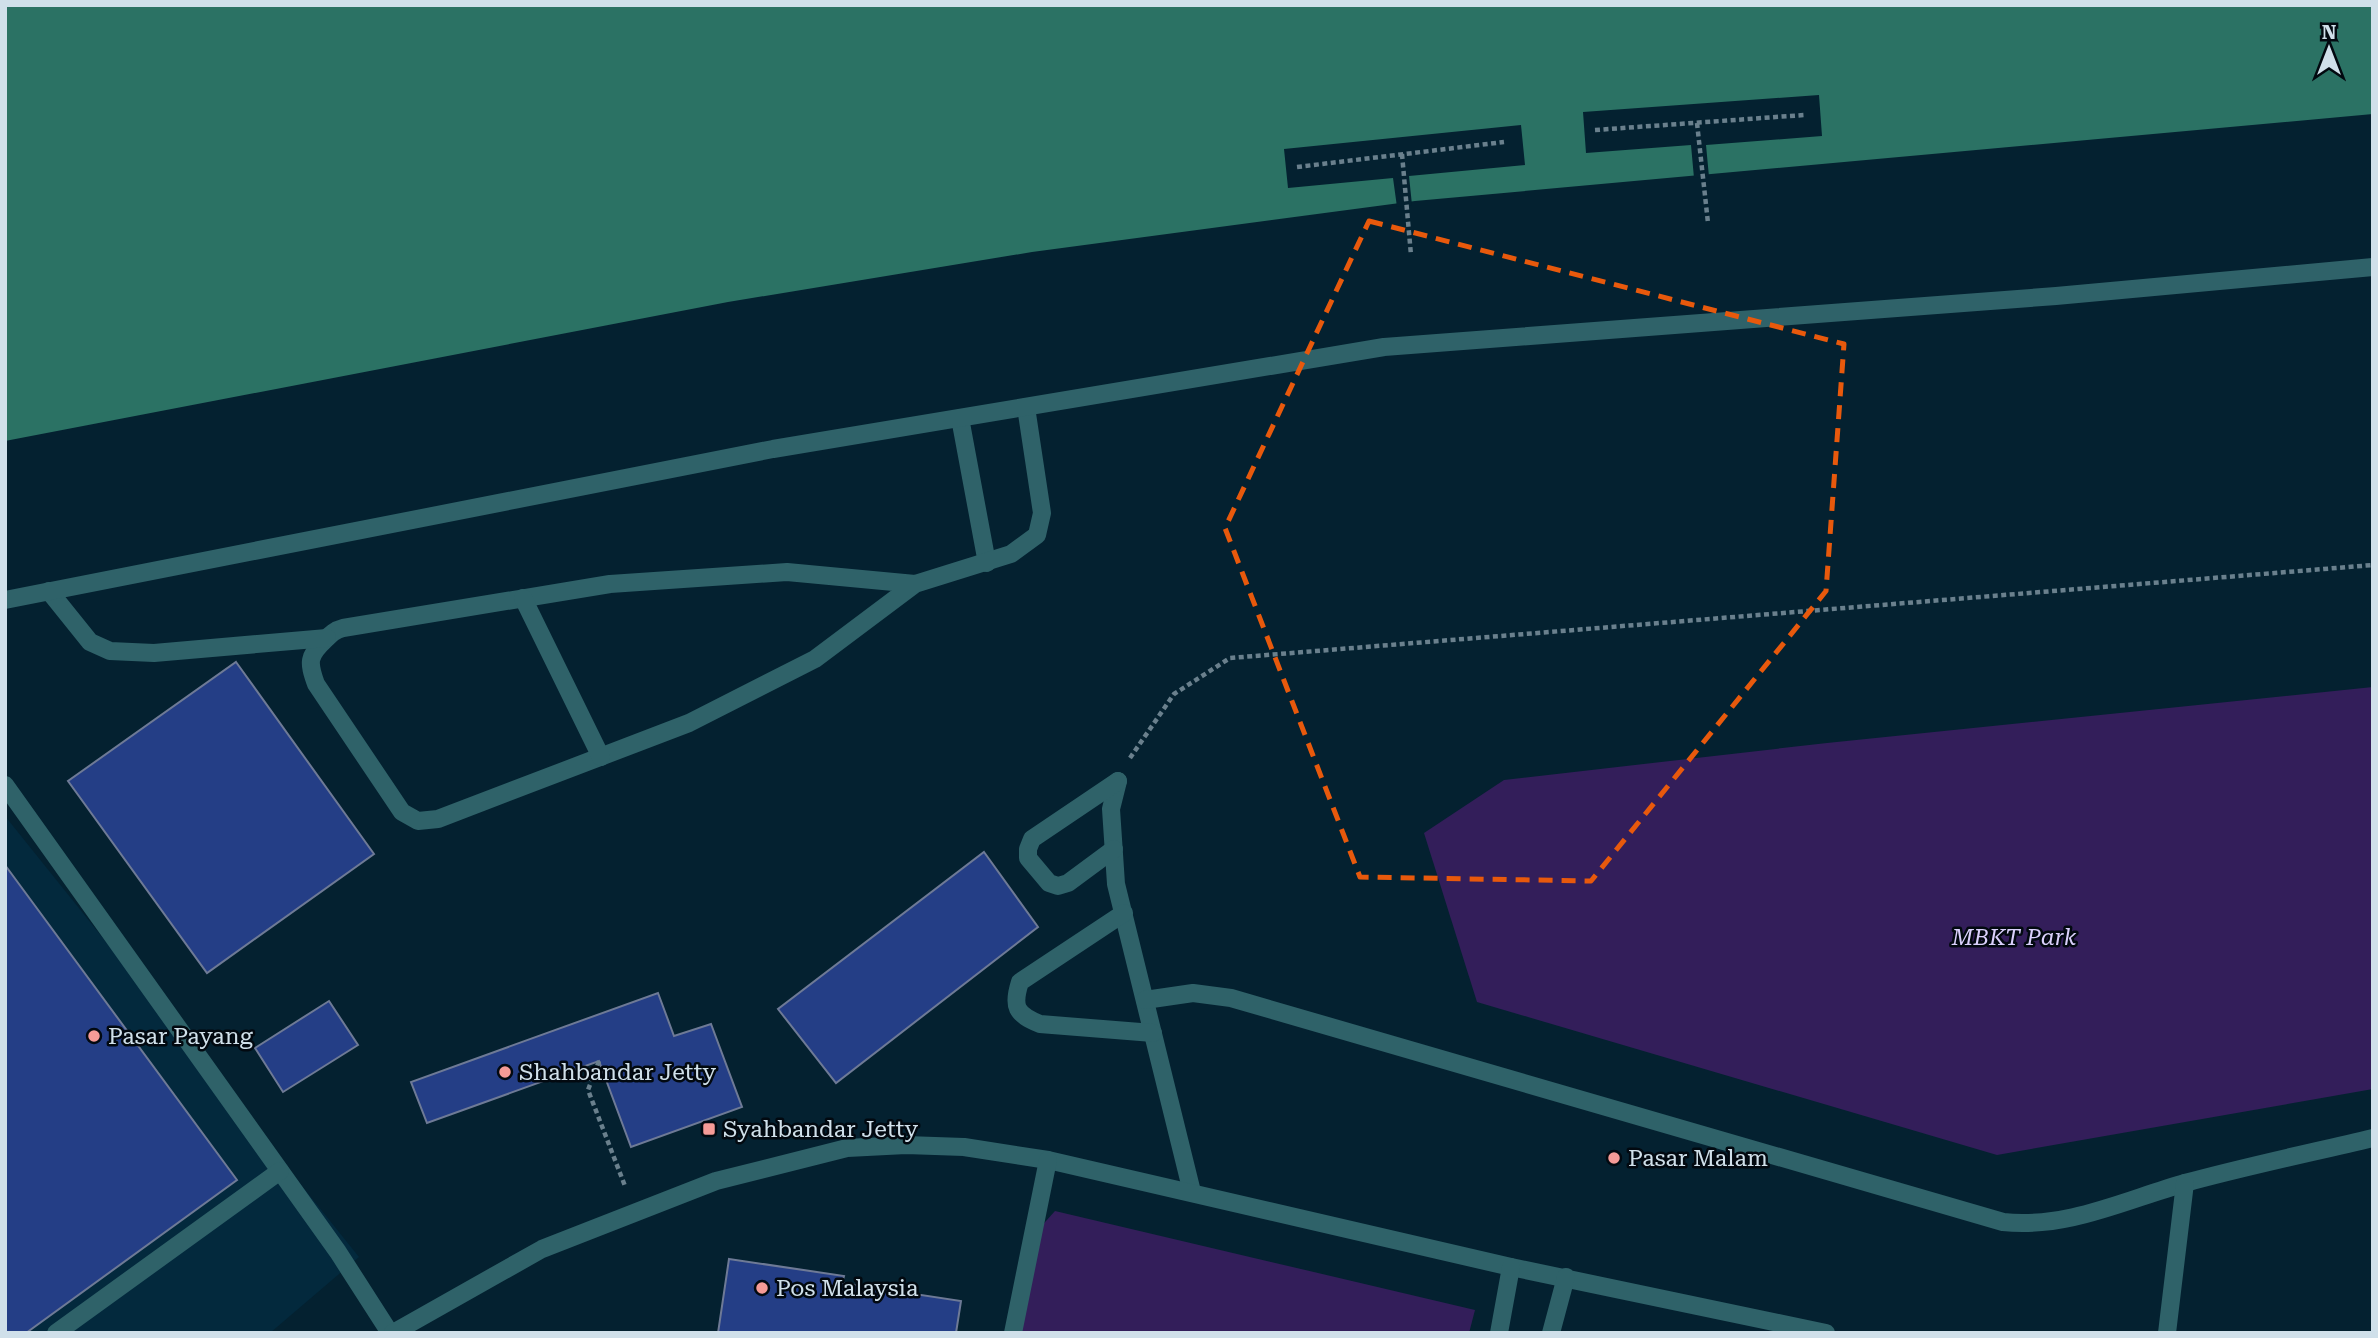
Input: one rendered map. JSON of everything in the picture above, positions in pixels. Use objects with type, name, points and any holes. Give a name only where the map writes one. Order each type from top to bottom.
[{"type":"street","points":[[5,600],[773,449],[1384,347],[2056,296],[2373,267]]},
{"type":"street","points":[[915,584],[787,572],[610,584],[336,629],[312,653],[310,664],[316,684],[402,812],[418,821],[438,820],[689,723],[815,659],[915,584],[1011,554],[1037,536],[1042,513],[1026,407]]},
{"type":"street","points":[[960,418],[988,562]]},
{"type":"street","points":[[49,591],[90,642],[110,651],[154,653],[327,638]]},
{"type":"street","points":[[523,598],[601,757]]},
{"type":"street","points":[[1114,849],[1068,883],[1058,886],[1049,883],[1028,858],[1032,839],[1118,781]]},
{"type":"street","points":[[1118,781],[1111,809],[1116,884],[1192,1192]]},
{"type":"street","points":[[5,785],[338,1251],[391,1333],[542,1249],[725,1178],[847,1149],[906,1145],[964,1147],[1048,1160],[1511,1267],[1826,1333]]},
{"type":"street","points":[[1124,913],[1020,982],[1016,995],[1017,1007],[1023,1017],[1040,1024],[1153,1033]]},
{"type":"street","points":[[1145,1000],[1193,993],[1231,998],[2003,1222],[2026,1224],[2078,1217],[2185,1183],[2373,1138]]},
{"type":"street","points":[[1013,1333],[1048,1160]]},
{"type":"street","points":[[56,1333],[280,1171]]},
{"type":"street","points":[[2167,1333],[2185,1183]]},
{"type":"street","points":[[1499,1333],[1511,1267]]},
{"type":"street","points":[[1550,1333],[1566,1277]]},
{"type":"path","points":[[1595,130],[1804,115]]},
{"type":"path","points":[[1697,123],[1708,223]]},
{"type":"path","points":[[1297,167],[1504,142]]},
{"type":"path","points":[[1402,154],[1411,255]]},
{"type":"path","points":[[1118,781],[1130,757],[1174,694],[1230,659],[2373,565]]},
{"type":"path","points":[[599,1061],[588,1090],[635,1213]]},
{"type":"highlighted area","points":[[1369,221],[1844,344],[1826,591],[1591,881],[1360,877],[1225,528]]},
{"type":"shaded area","points":[[5,5],[2373,5],[2373,114],[1415,201],[1032,252],[728,302],[5,441]]},
{"type":"shaded area","name":"Pasar Payang","points":[[5,816],[359,1257],[270,1333],[5,1333]]},
{"type":"green space","name":"MBKT Park","points":[[2373,687],[2373,1089],[1997,1155],[1477,1002],[1424,833],[1504,780],[1827,743]]},
{"type":"green space","points":[[1055,1211],[1475,1310],[1469,1333],[1014,1333],[1037,1231]]},
{"type":"pier","points":[[1819,95],[1822,136],[1706,145],[1709,177],[1694,178],[1691,145],[1586,153],[1583,112]]},
{"type":"pier","points":[[1521,125],[1525,165],[1409,176],[1412,205],[1397,207],[1393,178],[1288,188],[1284,149]]},
{"type":"building","points":[[236,662],[374,854],[207,973],[68,781]]},
{"type":"building","points":[[984,852],[1038,927],[836,1083],[778,1009]]},
{"type":"building","points":[[5,865],[237,1180],[26,1333],[5,1333]]},
{"type":"building","name":"Shahbandar Jetty","points":[[658,993],[674,1036],[711,1024],[742,1107],[631,1147],[599,1061],[427,1123],[411,1082]]},
{"type":"building","points":[[329,1001],[358,1045],[283,1092],[255,1048]]},
{"type":"building","points":[[729,1259],[844,1276],[842,1283],[961,1301],[956,1333],[718,1333]]},
{"type":"place","name":"Pasar Payang","points":[[94,1036]]},
{"type":"place","name":"Shahbandar Jetty","points":[[505,1072]]},
{"type":"place","name":"Syahbandar Jetty","points":[[709,1129]]},
{"type":"place","name":"Pasar Malam","points":[[1614,1158]]},
{"type":"place","name":"Pos Malaysia","points":[[762,1288]]}]
